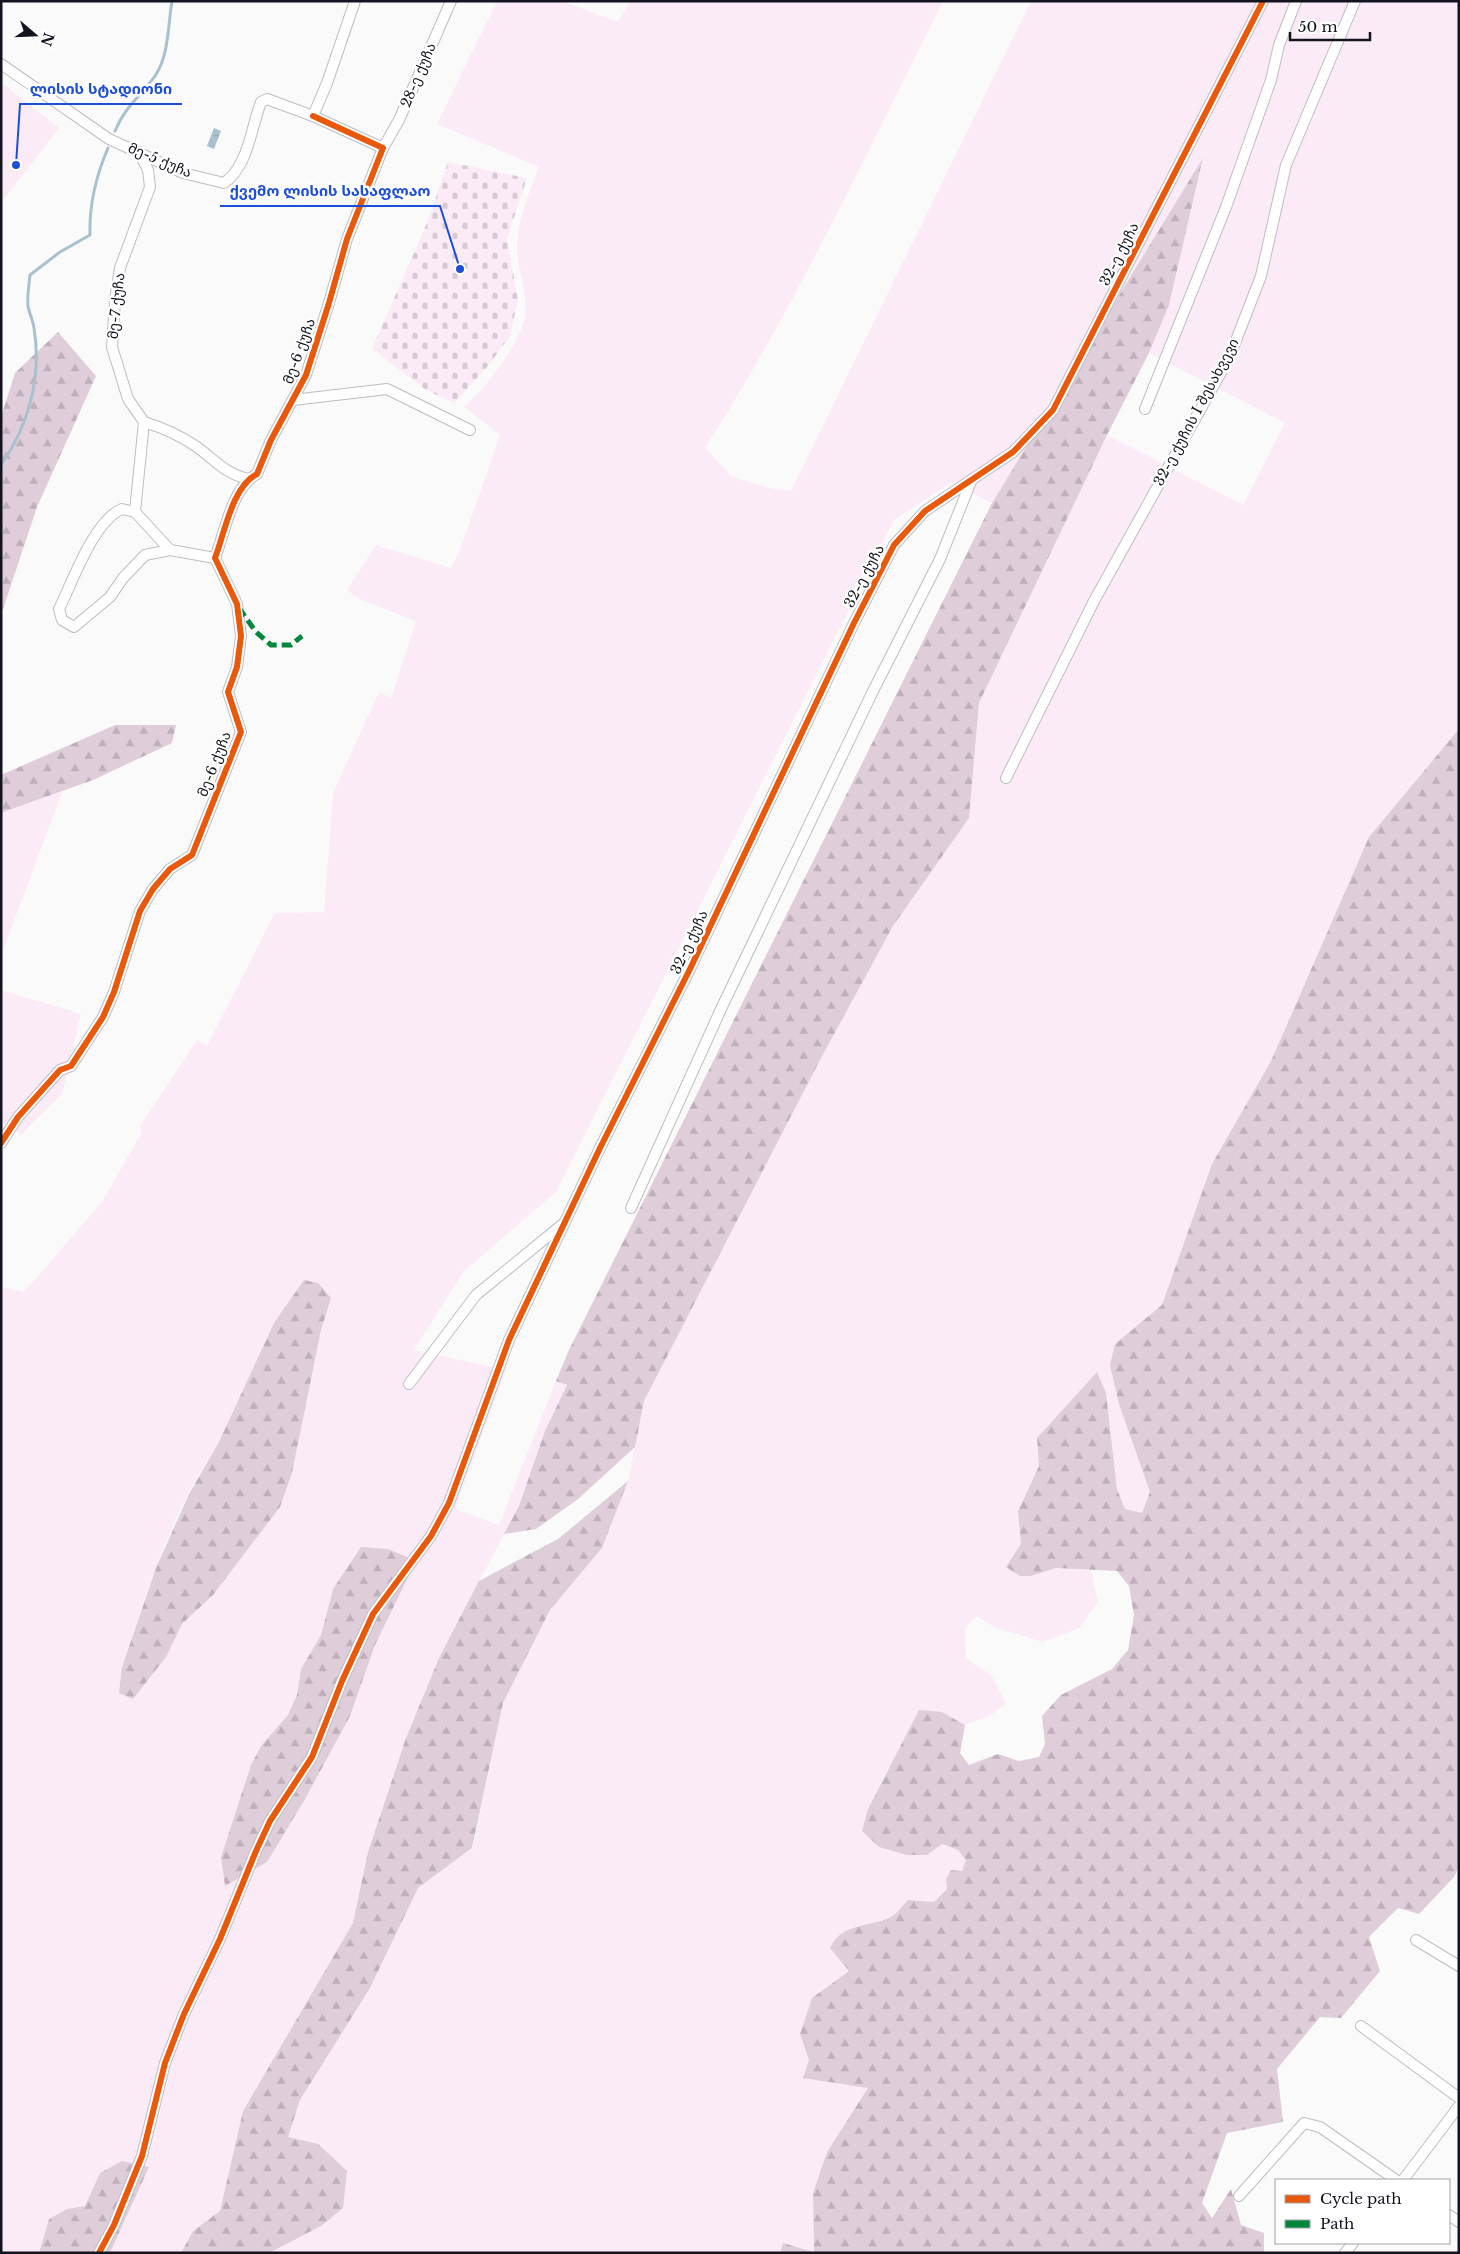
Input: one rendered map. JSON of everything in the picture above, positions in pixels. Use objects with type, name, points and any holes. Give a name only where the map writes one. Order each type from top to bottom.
[{"type":"street","points":[[355,1],[327,83],[313,116],[383,148]]},
{"type":"street","name":"28-ე ქუჩა","points":[[383,148],[399,120],[451,1]]},
{"type":"street","name":"32-ე ქუჩა","points":[[99,2253],[114,2225],[142,2156],[169,2054],[184,2014],[220,1939],[256,1851],[270,1821],[312,1757],[342,1681],[373,1614],[431,1536],[449,1503],[509,1340],[600,1148],[690,969],[850,632],[894,545],[925,511],[1013,452],[1053,410],[1263,1]]},
{"type":"street","points":[[1145,409],[1226,207],[1271,80],[1279,45],[1296,1]]},
{"type":"street","name":"32-ე ქუჩის I შესახვევი","points":[[1006,778],[1094,601],[1230,356],[1261,276],[1286,165],[1355,1]]},
{"type":"street","name":"მე-5 ქუჩა","points":[[1,64],[109,139],[183,173],[224,183],[234,176],[246,150],[261,102],[268,99],[313,116]]},
{"type":"street","name":"მე-6 ქუჩა","points":[[1,1142],[18,1118],[60,1070],[71,1066],[103,1017],[140,911],[153,889],[170,869],[192,856],[241,732],[228,692],[237,667],[241,636],[237,604],[215,558],[225,534],[232,504],[248,479],[257,474],[271,440],[306,375],[330,303],[347,239],[383,148]]},
{"type":"street","name":"მე-7 ქუჩა","points":[[138,151],[148,170],[150,188],[120,268],[115,300],[112,347],[128,399],[144,422]]},
{"type":"street","points":[[294,400],[387,390],[470,430]]},
{"type":"street","points":[[135,512],[144,422],[168,429],[196,446],[233,475],[248,479]]},
{"type":"street","points":[[631,1208],[721,1009],[872,693],[940,559],[972,478]]},
{"type":"street","points":[[170,550],[135,512],[122,509],[107,518],[92,542],[59,610],[62,620],[74,628],[110,598],[123,578],[145,556],[170,550],[215,558]]},
{"type":"street","points":[[409,1384],[476,1295],[566,1222]]},
{"type":"street","points":[[1416,1940],[1459,1966]]},
{"type":"street","points":[[1361,2026],[1459,2098]]},
{"type":"street","points":[[1404,2179],[1459,2106]]},
{"type":"street","points":[[1240,2196],[1304,2123],[1320,2127],[1395,2179]]},
{"type":"green space","points":[[497,1],[562,1],[618,22],[630,1],[943,1],[830,228],[770,339],[705,448],[732,477],[769,488],[791,491],[1031,1],[1459,1],[1459,729],[1369,837],[1271,1061],[1212,1164],[1162,1306],[1115,1344],[1119,1404],[1150,1492],[1142,1513],[1125,1509],[1117,1489],[1106,1393],[1097,1373],[1037,1438],[1039,1466],[1018,1511],[1021,1544],[1031,1576],[1056,1568],[1091,1570],[1098,1602],[1079,1628],[1043,1642],[996,1628],[976,1616],[965,1629],[966,1658],[991,1675],[1006,1704],[989,1716],[965,1725],[942,1712],[887,1770],[868,1809],[862,1831],[941,1844],[958,1850],[966,1860],[962,1871],[946,1879],[947,1889],[934,1902],[908,1900],[893,1917],[852,1928],[835,1953],[849,1971],[812,1998],[800,2034],[809,2060],[868,2088],[827,2152],[813,2193],[814,2252],[783,2243],[780,2253],[269,2253],[321,2226],[318,2144],[288,2137],[300,2100],[370,1988],[418,1888],[473,1848],[503,1703],[550,1610],[602,1548],[628,1481],[644,1401],[821,1058],[893,926],[969,818],[979,703],[1107,435],[1243,505],[1285,423],[1149,353],[1169,305],[1203,160],[992,503],[950,483],[894,520],[556,1192],[464,1271],[414,1350],[506,1370],[455,1509],[499,1525],[556,1381],[567,1385],[545,1431],[519,1506],[439,1658],[406,1738],[368,1852],[353,1923],[243,2111],[220,2211],[193,2231],[181,2253],[110,2253],[149,2168],[100,2173],[85,2206],[67,2209],[49,2219],[39,2253],[1,2253],[1,1287],[24,1292],[102,1202],[141,1134],[140,1126],[197,1040],[207,1046],[275,913],[324,912],[333,793],[379,692],[391,698],[416,621],[359,599],[347,590],[376,545],[451,568],[460,550],[500,435],[464,407],[482,389],[501,365],[522,327],[525,307],[524,289],[517,253],[518,234],[522,214],[539,167],[437,124]],"holes":[[[330,1298],[321,1330],[292,1473],[280,1507],[213,1595],[182,1624],[122,1666],[160,1556],[189,1492],[238,1416]],[[416,1561],[375,1645],[350,1716],[221,1857],[251,1765],[261,1746],[288,1715],[297,1695],[301,1669],[321,1635],[333,1589]]]},
{"type":"green space","points":[[3,84],[59,128],[1,203],[1,85]]},
{"type":"green space","points":[[1203,158],[1169,305],[1149,353],[1107,435],[979,703],[969,818],[893,926],[821,1058],[644,1401],[635,1447],[578,1499],[536,1529],[504,1534],[519,1506],[545,1431],[567,1385],[556,1381],[568,1352],[992,503]]},
{"type":"green space","points":[[448,162],[527,178],[507,239],[518,300],[510,336],[488,366],[454,403],[426,390],[372,349],[427,223]]},
{"type":"green space","points":[[58,332],[96,376],[37,507],[1,615],[1,417],[15,373]]},
{"type":"green space","points":[[115,725],[176,725],[172,743],[93,780],[1,813],[1,775]]},
{"type":"green space","points":[[1459,729],[1459,1866],[1454,1877],[1419,1914],[1398,1908],[1369,1937],[1380,1971],[1341,2018],[1320,2017],[1277,2069],[1283,2122],[1227,2133],[1202,2203],[1212,2218],[1231,2189],[1241,2225],[1264,2233],[1264,2253],[780,2253],[783,2243],[814,2252],[813,2193],[827,2152],[868,2088],[803,2078],[809,2060],[800,2034],[812,1998],[849,1971],[830,1948],[841,1934],[891,1917],[908,1900],[934,1902],[947,1889],[946,1879],[951,1870],[962,1871],[966,1860],[958,1850],[942,1844],[927,1855],[907,1855],[879,1847],[862,1831],[868,1809],[919,1710],[942,1712],[965,1725],[960,1753],[969,1765],[998,1754],[1019,1761],[1039,1757],[1045,1744],[1042,1716],[1061,1695],[1112,1669],[1128,1650],[1134,1615],[1129,1586],[1117,1571],[1056,1568],[1031,1576],[1020,1576],[1006,1567],[1021,1544],[1018,1511],[1039,1466],[1037,1438],[1097,1372],[1106,1393],[1117,1489],[1125,1509],[1142,1513],[1150,1492],[1119,1404],[1110,1365],[1115,1344],[1162,1305],[1212,1164],[1271,1061],[1369,837]]},
{"type":"green space","points":[[62,792],[1,956],[1,813]]},
{"type":"green space","points":[[1,990],[81,1014],[62,1094],[21,1135],[1,1122]]},
{"type":"green space","points":[[304,1280],[318,1283],[331,1298],[321,1330],[292,1473],[280,1507],[213,1595],[182,1624],[166,1657],[133,1699],[119,1693],[122,1667],[156,1568],[189,1494],[219,1442],[274,1323]]},
{"type":"green space","points":[[628,1481],[602,1548],[550,1610],[503,1703],[472,1848],[418,1888],[370,1988],[300,2100],[288,2137],[318,2144],[347,2171],[343,2208],[321,2226],[269,2253],[181,2253],[193,2231],[220,2211],[243,2111],[353,1923],[368,1852],[406,1738],[439,1658],[479,1581],[558,1539]]},
{"type":"green space","points":[[361,1547],[388,1549],[416,1561],[375,1645],[350,1716],[305,1799],[267,1862],[225,1886],[221,1857],[251,1765],[261,1746],[288,1715],[297,1695],[301,1669],[321,1635],[333,1589]]},
{"type":"green space","points":[[122,2161],[149,2167],[110,2253],[39,2253],[49,2219],[67,2209],[85,2206],[100,2173]]},
{"type":"water","points":[[214,128],[221,131],[214,149],[207,146]]},
{"type":"waterway","points":[[115,131],[119,122],[160,68],[167,40],[172,1]]},
{"type":"waterway","points":[[1,465],[11,450],[26,417],[34,382],[36,346],[28,302],[30,275],[60,252],[90,235],[94,191],[108,148]]},
{"type":"marked path","points":[[239,608],[256,632],[271,645],[291,645],[302,636]]},
{"type":"cycle path","points":[[99,2253],[114,2225],[142,2156],[165,2063],[184,2014],[220,1939],[256,1851],[270,1821],[312,1757],[342,1681],[373,1614],[431,1536],[449,1503],[509,1340],[600,1148],[690,969],[854,623],[894,545],[925,511],[1013,452],[1053,410],[1263,1]]},
{"type":"cycle path","points":[[1,1143],[18,1117],[60,1070],[71,1066],[103,1017],[114,992],[140,911],[153,889],[170,869],[192,855],[241,732],[228,692],[237,667],[241,636],[237,604],[215,558],[235,499],[248,480],[257,474],[271,440],[306,375],[347,239],[383,148],[313,116]]},
{"type":"place","name":"ლისის სტადიონი","points":[[16,165]]},
{"type":"place","name":"ქვემო ლისის სასაფლაო","points":[[460,269]]}]
